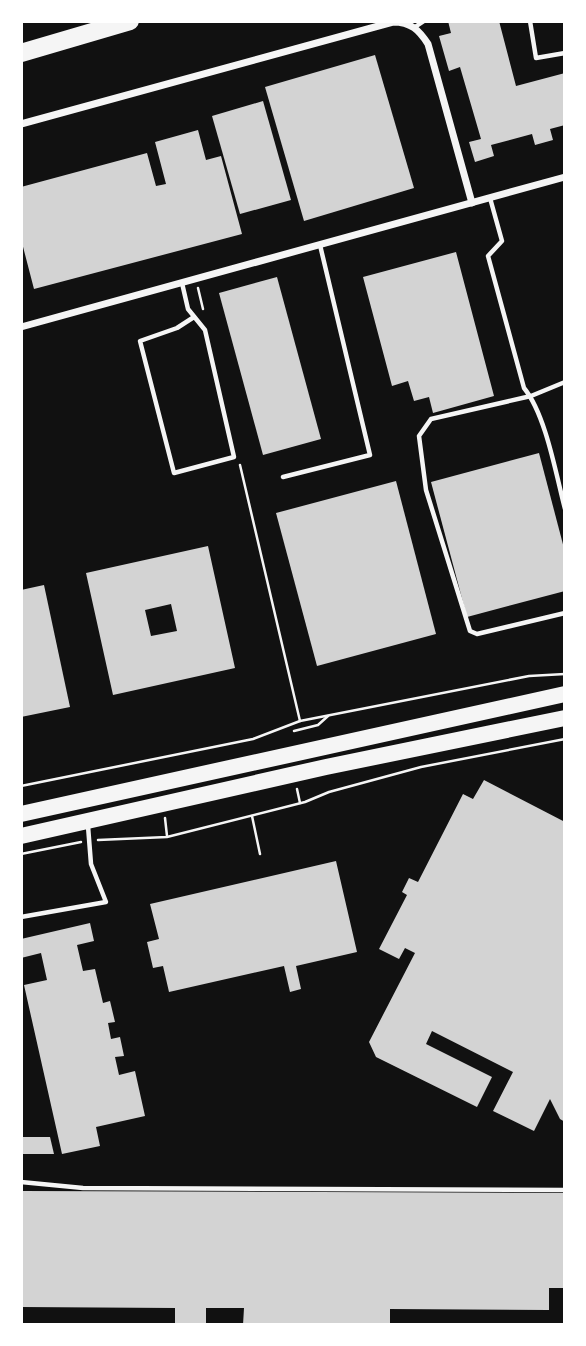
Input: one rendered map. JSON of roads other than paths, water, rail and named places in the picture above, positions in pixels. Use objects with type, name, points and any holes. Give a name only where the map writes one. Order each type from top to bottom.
[{"type":"highway","points":[[21,53],[130,21]]},
{"type":"main road","points":[[21,814],[565,694]]},
{"type":"main road","points":[[21,836],[326,767],[565,718]]},
{"type":"street","points":[[21,124],[393,22],[403,22],[415,27],[428,44],[472,203]]},
{"type":"street","points":[[21,327],[565,177]]},
{"type":"lane","points":[[415,27],[424,21]]},
{"type":"lane","points":[[530,21],[536,58],[565,53]]},
{"type":"lane","points":[[490,198],[502,241],[488,256],[524,388],[531,396],[552,457],[565,509]]},
{"type":"lane","points":[[283,477],[370,455],[320,245]]},
{"type":"lane","points":[[182,283],[188,309],[205,330],[234,457],[174,473],[140,341],[177,328],[194,317]]},
{"type":"lane","points":[[565,382],[531,396],[431,419],[419,436],[426,490],[464,621],[470,631],[477,634],[565,613]]},
{"type":"lane","points":[[21,918],[106,902],[91,864],[87,821]]},
{"type":"lane","points":[[21,1182],[83,1188],[565,1190]]}]
